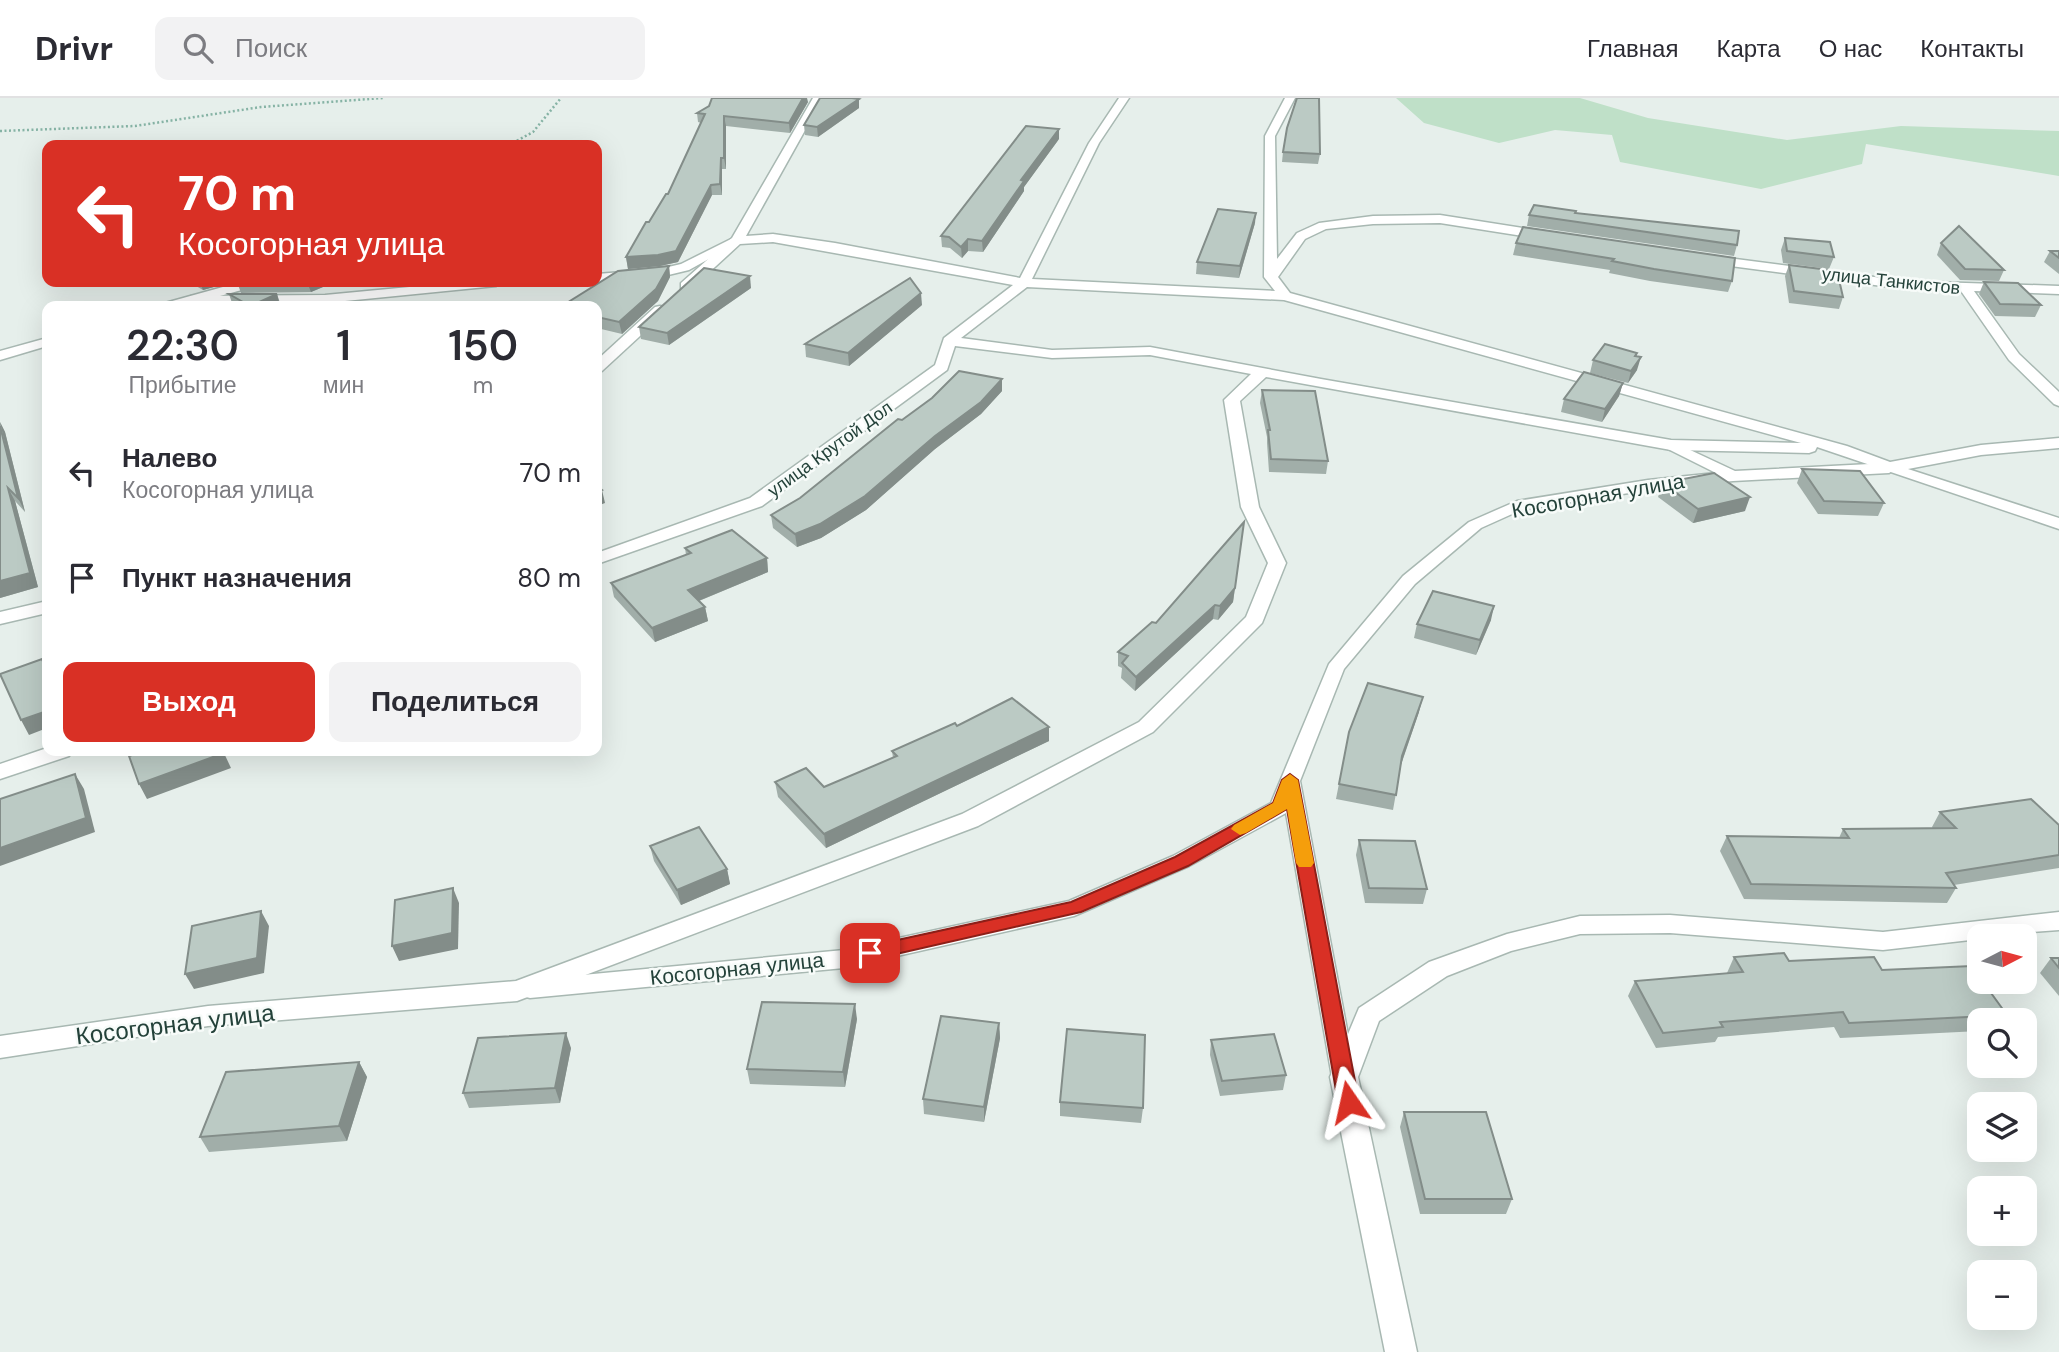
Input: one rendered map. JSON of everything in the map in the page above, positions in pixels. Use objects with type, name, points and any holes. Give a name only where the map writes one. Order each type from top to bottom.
[{"type":"street","points":[[602,363],[737,240],[818,98]]},
{"type":"street","name":"улица Крутой Дол","points":[[602,557],[756,502],[942,367],[949,341],[1024,283],[1094,143],[1124,98]]},
{"type":"street","points":[[1285,296],[1271,278],[1270,136],[1290,98]]},
{"type":"street","points":[[1271,278],[1301,236],[1323,226],[1373,220],[1440,219],[1561,238]]},
{"type":"street","points":[[737,240],[773,238],[835,247],[1024,283]]},
{"type":"street","name":"улица Танкистов","points":[[1697,258],[1905,285],[2059,290]]},
{"type":"street","name":"Косогорная улица","points":[[1024,283],[1285,296],[1841,449],[1889,468],[2059,524]]},
{"type":"street","points":[[188,301],[237,287]]},
{"type":"street","points":[[1966,289],[2014,357],[2059,401]]},
{"type":"street","name":"Косогорная улица","points":[[949,341],[1052,354],[1150,351],[1348,389],[1671,445],[1841,449]]},
{"type":"street","points":[[0,356],[42,343]]},
{"type":"street","name":"Косогорная улица","points":[[0,1047],[208,1016],[517,990],[970,820],[1146,727],[1255,620],[1277,563],[1250,506],[1232,400],[1262,372]]},
{"type":"street","points":[[1889,468],[1981,450],[2059,443]]},
{"type":"street","points":[[1981,450],[1962,459],[1957,469],[1965,481],[1992,502]]},
{"type":"street","points":[[0,618],[42,608]]},
{"type":"street","points":[[0,772],[46,756]]},
{"type":"street","points":[[1401,1352],[1343,1077],[1368,1015],[1438,969],[1507,943],[1580,925],[1670,924],[1883,942],[2059,921]]},
{"type":"lane","points":[[602,278],[660,273],[685,267],[737,240]]},
{"type":"lane","points":[[191,300],[326,299],[446,287]]},
{"type":"lane","points":[[1671,445],[1733,476]]},
{"type":"lane","name":"Косогорная улица","points":[[517,990],[844,959],[1074,908],[1181,861],[1280,807],[1335,668],[1409,580],[1475,525],[1517,506],[1648,485],[1733,476],[1889,468]]},
{"type":"lane","points":[[1290,780],[1343,1077]]},
{"type":"path","points":[[0,131],[135,126],[261,107],[383,98]]},
{"type":"path","points":[[518,140],[533,132],[561,98]]},
{"type":"green space","points":[[1396,98],[1580,98],[1648,118],[1787,140],[1901,126],[2059,131],[2059,176],[1866,144],[1862,164],[1761,189],[1620,162],[1612,135],[1555,130],[1499,143],[1424,123]]},
{"type":"building","points":[[712,98],[803,98],[789,123],[724,116],[724,158],[721,158],[720,184],[711,185],[676,251],[626,257],[646,222],[649,222],[668,194],[705,114],[697,113],[709,106]]},
{"type":"building","points":[[820,98],[859,99],[817,127],[804,125]]},
{"type":"building","points":[[1297,98],[1319,98],[1320,154],[1283,152],[1287,128]]},
{"type":"building","points":[[1026,126],[1059,129],[1021,180],[1024,181],[982,241],[968,239],[961,247],[949,237],[941,236]]},
{"type":"building","points":[[1534,205],[1576,211],[1575,213],[1739,231],[1737,245],[1529,215]]},
{"type":"building","points":[[1218,209],[1256,213],[1240,266],[1197,262]]},
{"type":"building","points":[[1959,226],[2004,270],[1965,269],[1941,243]]},
{"type":"building","points":[[1523,227],[1735,258],[1732,281],[1516,243]]},
{"type":"building","points":[[1785,238],[1830,242],[1834,257],[1787,251]]},
{"type":"building","points":[[2050,251],[2059,251],[2059,258]]},
{"type":"building","points":[[1789,265],[1837,271],[1843,297],[1794,291]]},
{"type":"building","points":[[669,266],[656,289],[619,322],[602,318],[602,301],[570,301],[592,287],[602,287],[602,281],[618,271]]},
{"type":"building","points":[[704,268],[750,276],[667,333],[639,327]]},
{"type":"building","points":[[910,278],[921,293],[848,353],[805,344]]},
{"type":"building","points":[[1984,282],[2018,283],[2041,305],[2000,304]]},
{"type":"building","points":[[229,294],[277,294],[261,301],[241,301]]},
{"type":"building","points":[[1605,344],[1637,353],[1635,356],[1641,357],[1631,371],[1593,360]]},
{"type":"building","points":[[959,371],[1002,379],[981,402],[935,436],[865,496],[820,524],[795,534],[771,515],[800,498],[898,419],[902,420],[932,398]]},
{"type":"building","points":[[1584,372],[1623,383],[1605,409],[1564,399]]},
{"type":"building","points":[[1262,390],[1315,391],[1328,461],[1271,459],[1270,430]]},
{"type":"building","points":[[0,426],[18,498],[8,488],[30,573],[0,581]]},
{"type":"building","points":[[1802,469],[1860,471],[1884,503],[1824,501]]},
{"type":"building","points":[[1714,473],[1750,497],[1698,509],[1663,483]]},
{"type":"building","points":[[1244,522],[1235,588],[1220,606],[1215,605],[1136,677],[1122,663],[1128,656],[1118,652],[1152,622],[1156,623]]},
{"type":"building","points":[[732,530],[767,558],[688,590],[705,607],[652,628],[611,583],[691,553],[685,548]]},
{"type":"building","points":[[1433,591],[1494,606],[1480,640],[1417,624]]},
{"type":"building","points":[[42,659],[42,713],[21,720],[0,674]]},
{"type":"building","points":[[1368,683],[1423,697],[1402,756],[1396,795],[1339,784],[1349,732]]},
{"type":"building","points":[[1012,698],[1049,727],[824,834],[775,782],[806,768],[824,787],[897,756],[892,751],[955,723],[957,726]]},
{"type":"building","points":[[129,756],[216,756],[139,784]]},
{"type":"building","points":[[75,774],[86,818],[0,848],[0,799]]},
{"type":"building","points":[[2031,799],[2059,825],[2059,855],[1946,873],[1956,888],[1751,884],[1727,836],[1849,838],[1843,829],[1956,828],[1940,812]]},
{"type":"building","points":[[699,827],[727,869],[677,890],[650,846]]},
{"type":"building","points":[[1359,840],[1415,841],[1427,889],[1369,888]]},
{"type":"building","points":[[453,888],[452,933],[392,946],[395,900]]},
{"type":"building","points":[[261,911],[257,958],[185,974],[192,926]]},
{"type":"building","points":[[1784,953],[1789,961],[1874,957],[1882,970],[1967,966],[1967,994],[1992,994],[2002,1008],[1967,1008],[1967,1017],[1849,1023],[1843,1012],[1720,1022],[1723,1027],[1663,1033],[1635,981],[1743,972],[1734,957]]},
{"type":"building","points":[[2051,958],[2059,958],[2059,968]]},
{"type":"building","points":[[762,1002],[855,1004],[843,1072],[747,1069]]},
{"type":"building","points":[[941,1016],[999,1023],[984,1107],[923,1099]]},
{"type":"building","points":[[1067,1029],[1145,1035],[1143,1108],[1060,1102]]},
{"type":"building","points":[[566,1033],[555,1088],[463,1093],[478,1038]]},
{"type":"building","points":[[1274,1034],[1286,1075],[1222,1081],[1211,1040]]},
{"type":"building","points":[[359,1062],[339,1126],[200,1137],[226,1072]]},
{"type":"building","points":[[1404,1112],[1486,1112],[1512,1199],[1425,1199]]},
{"type":"slow traffic","points":[[1240,829],[1280,807],[1290,780],[1305,863]]},
{"type":"route","points":[[870,953],[1074,908],[1181,861],[1280,807],[1290,780],[1349,1102]]}]
